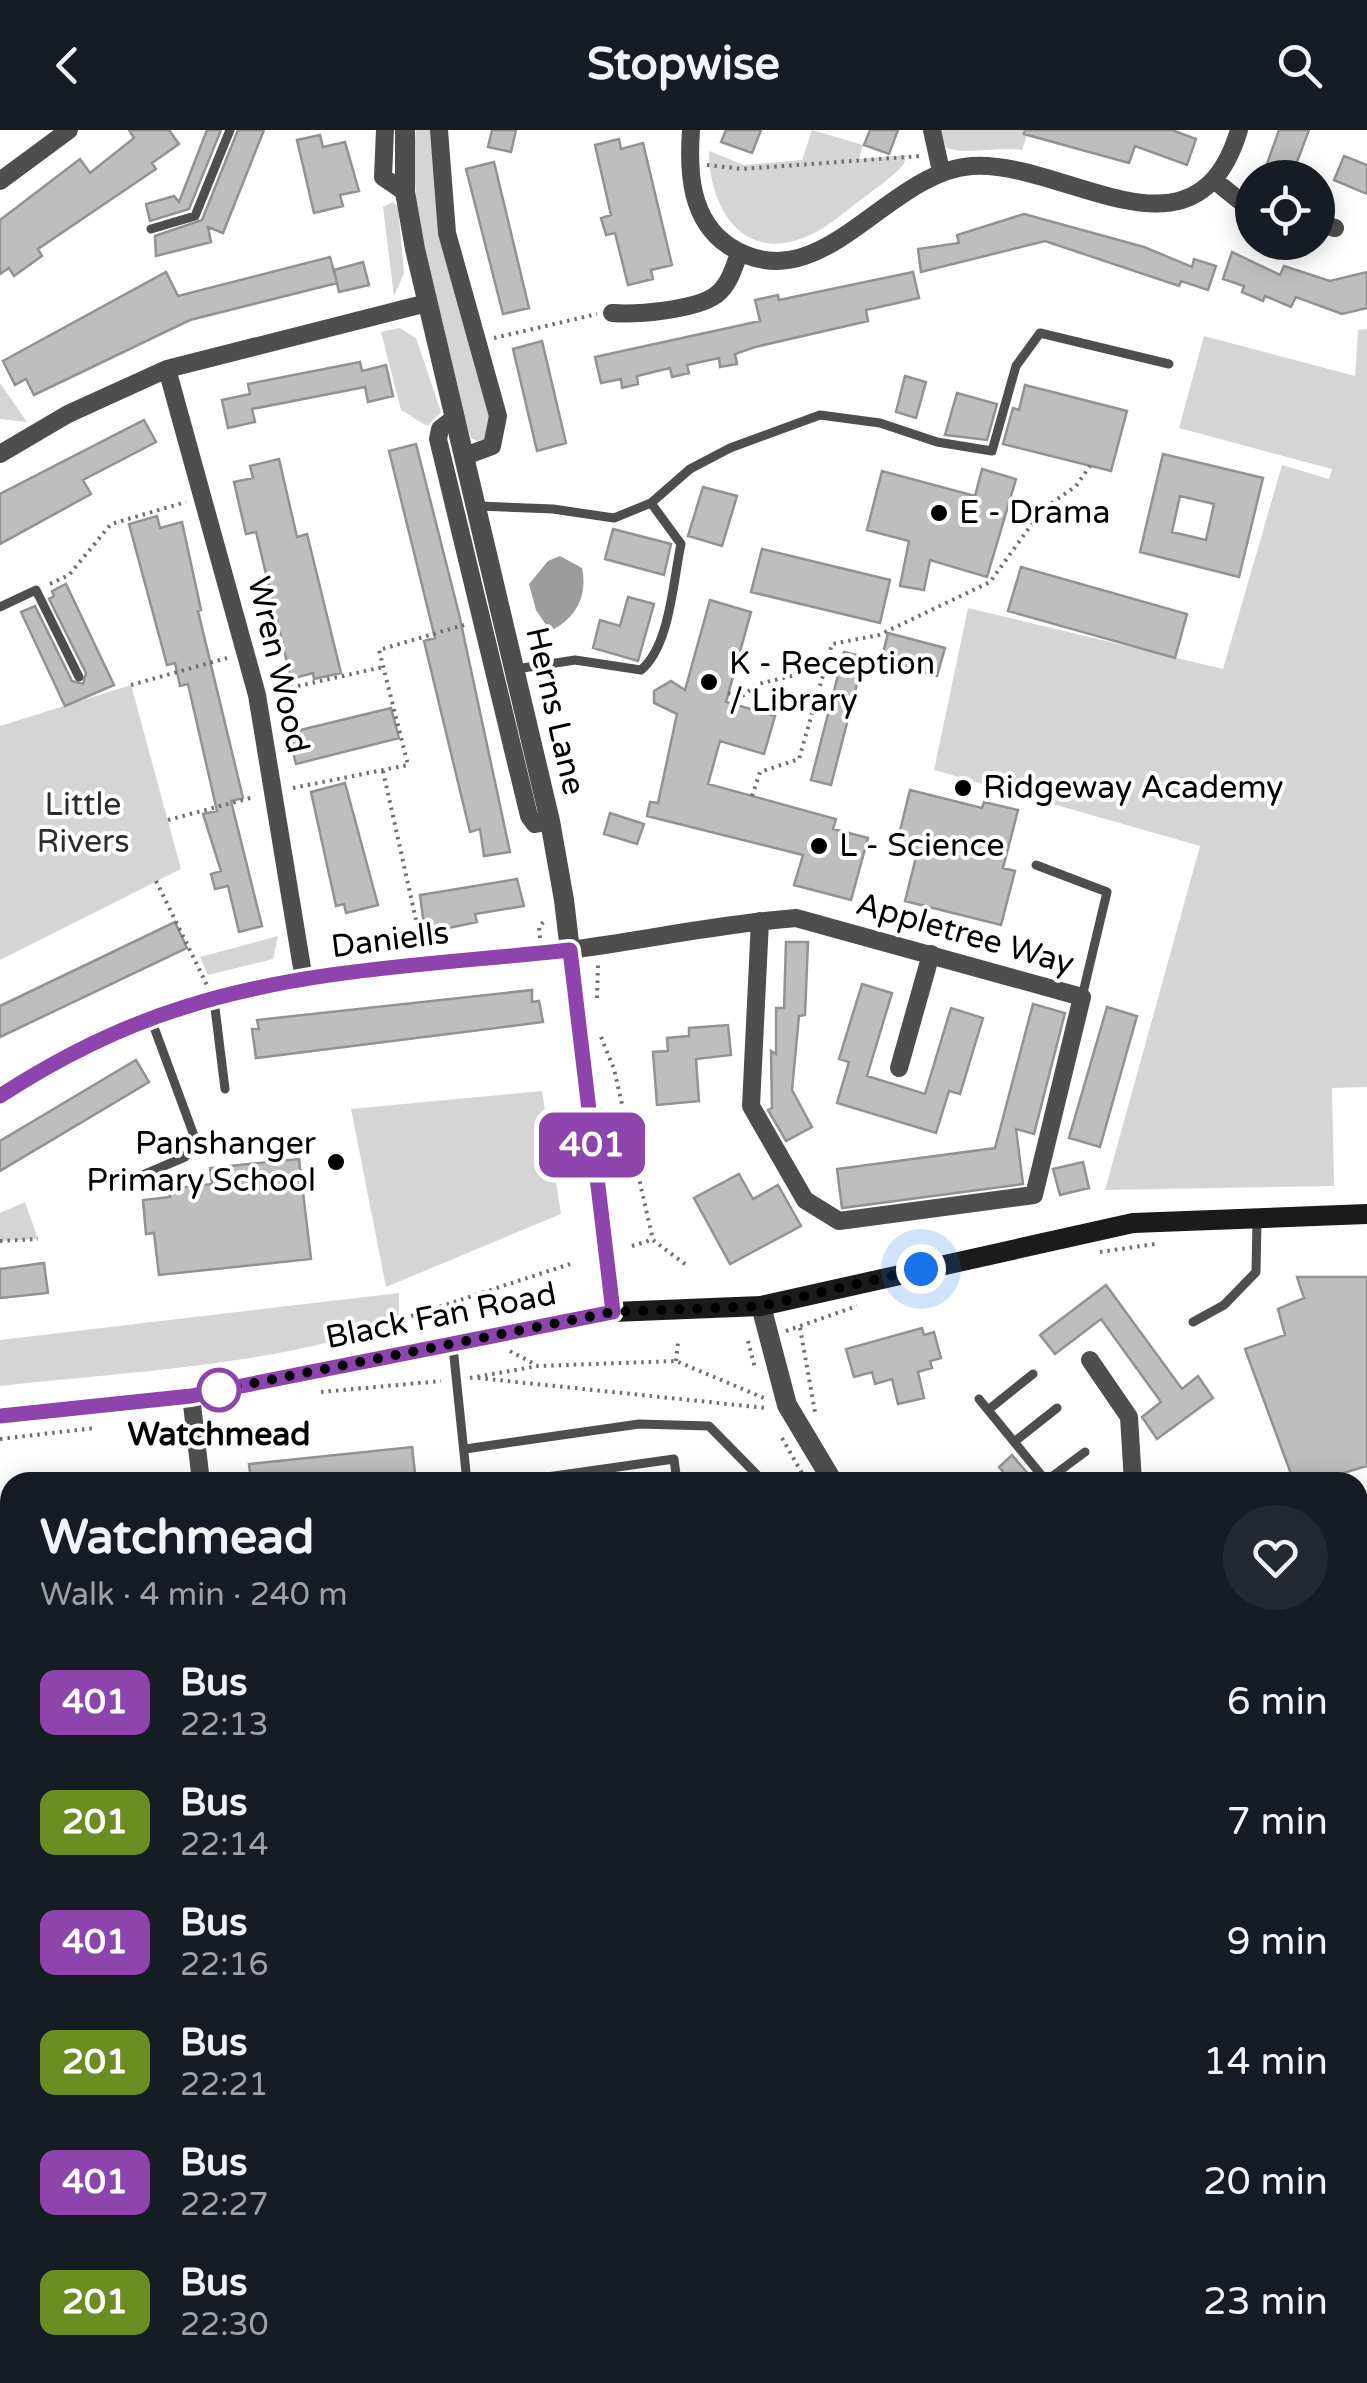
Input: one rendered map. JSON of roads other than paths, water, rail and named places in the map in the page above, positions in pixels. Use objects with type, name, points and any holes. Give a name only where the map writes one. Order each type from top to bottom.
[{"type":"main road","name":"Black Fan Road","points":[[0,1416],[191,1396],[453,1347],[613,1312],[762,1306],[1133,1223],[1367,1214]]},
{"type":"street","points":[[0,181],[70,130]]},
{"type":"street","points":[[385,130],[384,177],[406,192]]},
{"type":"street","name":"Herns Lane","points":[[405,130],[406,192],[427,304],[550,822],[570,950],[613,1312]]},
{"type":"street","points":[[439,130],[446,233],[498,416],[492,446],[465,456]]},
{"type":"street","points":[[691,130],[689,162],[694,198],[702,216],[723,242],[740,253],[770,261],[810,255],[941,171],[1013,167],[1137,206],[1177,202],[1214,180],[1239,130]]},
{"type":"street","points":[[932,130],[941,171]]},
{"type":"street","points":[[1214,180],[1235,197]]},
{"type":"street","points":[[612,314],[636,315],[707,300],[726,284],[740,253]]},
{"type":"street","points":[[0,454],[68,414],[168,369],[427,304]]},
{"type":"street","name":"Wren Wood","points":[[168,369],[258,696],[304,980]]},
{"type":"street","points":[[454,418],[440,429],[438,439],[529,816],[535,824],[550,822]]},
{"type":"street","name":"Appletree Way","points":[[570,950],[760,921],[796,918],[1082,998],[1034,1195],[839,1221],[806,1200],[751,1106],[760,921]]},
{"type":"street","name":"Daniells","points":[[0,1096],[36,1073],[152,1019],[214,1000],[304,980],[570,950]]},
{"type":"street","points":[[899,1068],[931,954]]},
{"type":"street","points":[[762,1306],[787,1405],[827,1472]]},
{"type":"street","points":[[1090,1360],[1130,1417],[1133,1472]]},
{"type":"street","points":[[191,1396],[200,1472]]},
{"type":"lane","points":[[151,229],[195,216],[230,130]]},
{"type":"lane","points":[[476,506],[553,509],[614,518],[651,503],[690,469],[716,454],[777,427],[820,414],[880,422],[937,442],[992,451],[1016,366],[1040,333],[1169,364]]},
{"type":"lane","points":[[516,669],[575,660],[642,670],[655,658],[672,601],[670,585],[681,544],[651,503]]},
{"type":"lane","points":[[0,607],[36,590],[80,677]]},
{"type":"lane","points":[[1036,865],[1106,892],[1082,998]]},
{"type":"lane","points":[[214,1000],[225,1089]]},
{"type":"lane","points":[[138,1177],[186,1157],[196,1142],[152,1019]]},
{"type":"lane","points":[[1193,1322],[1224,1305],[1256,1272],[1256,1216]]},
{"type":"lane","points":[[453,1347],[466,1472]]},
{"type":"lane","points":[[988,1410],[1034,1374]]},
{"type":"lane","points":[[979,1399],[1039,1472]]},
{"type":"lane","points":[[1014,1442],[1057,1408]]},
{"type":"lane","points":[[464,1449],[639,1424],[708,1426],[754,1472]]},
{"type":"lane","points":[[1060,1472],[1085,1452]]},
{"type":"lane","points":[[580,1472],[674,1458],[676,1472]]},
{"type":"place","name":"E - Drama","points":[[939,513]]},
{"type":"place","name":"K - Reception / Library","points":[[709,682]]},
{"type":"place","name":"Ridgeway Academy","points":[[963,788]]},
{"type":"place","name":"L - Science","points":[[819,846]]},
{"type":"place","name":"Panshanger Primary School","points":[[336,1162]]},
{"type":"place","name":"Watchmead","points":[[219,1390]]},
{"type":"park label","name":"Little Rivers","points":[[83,824]]}]
